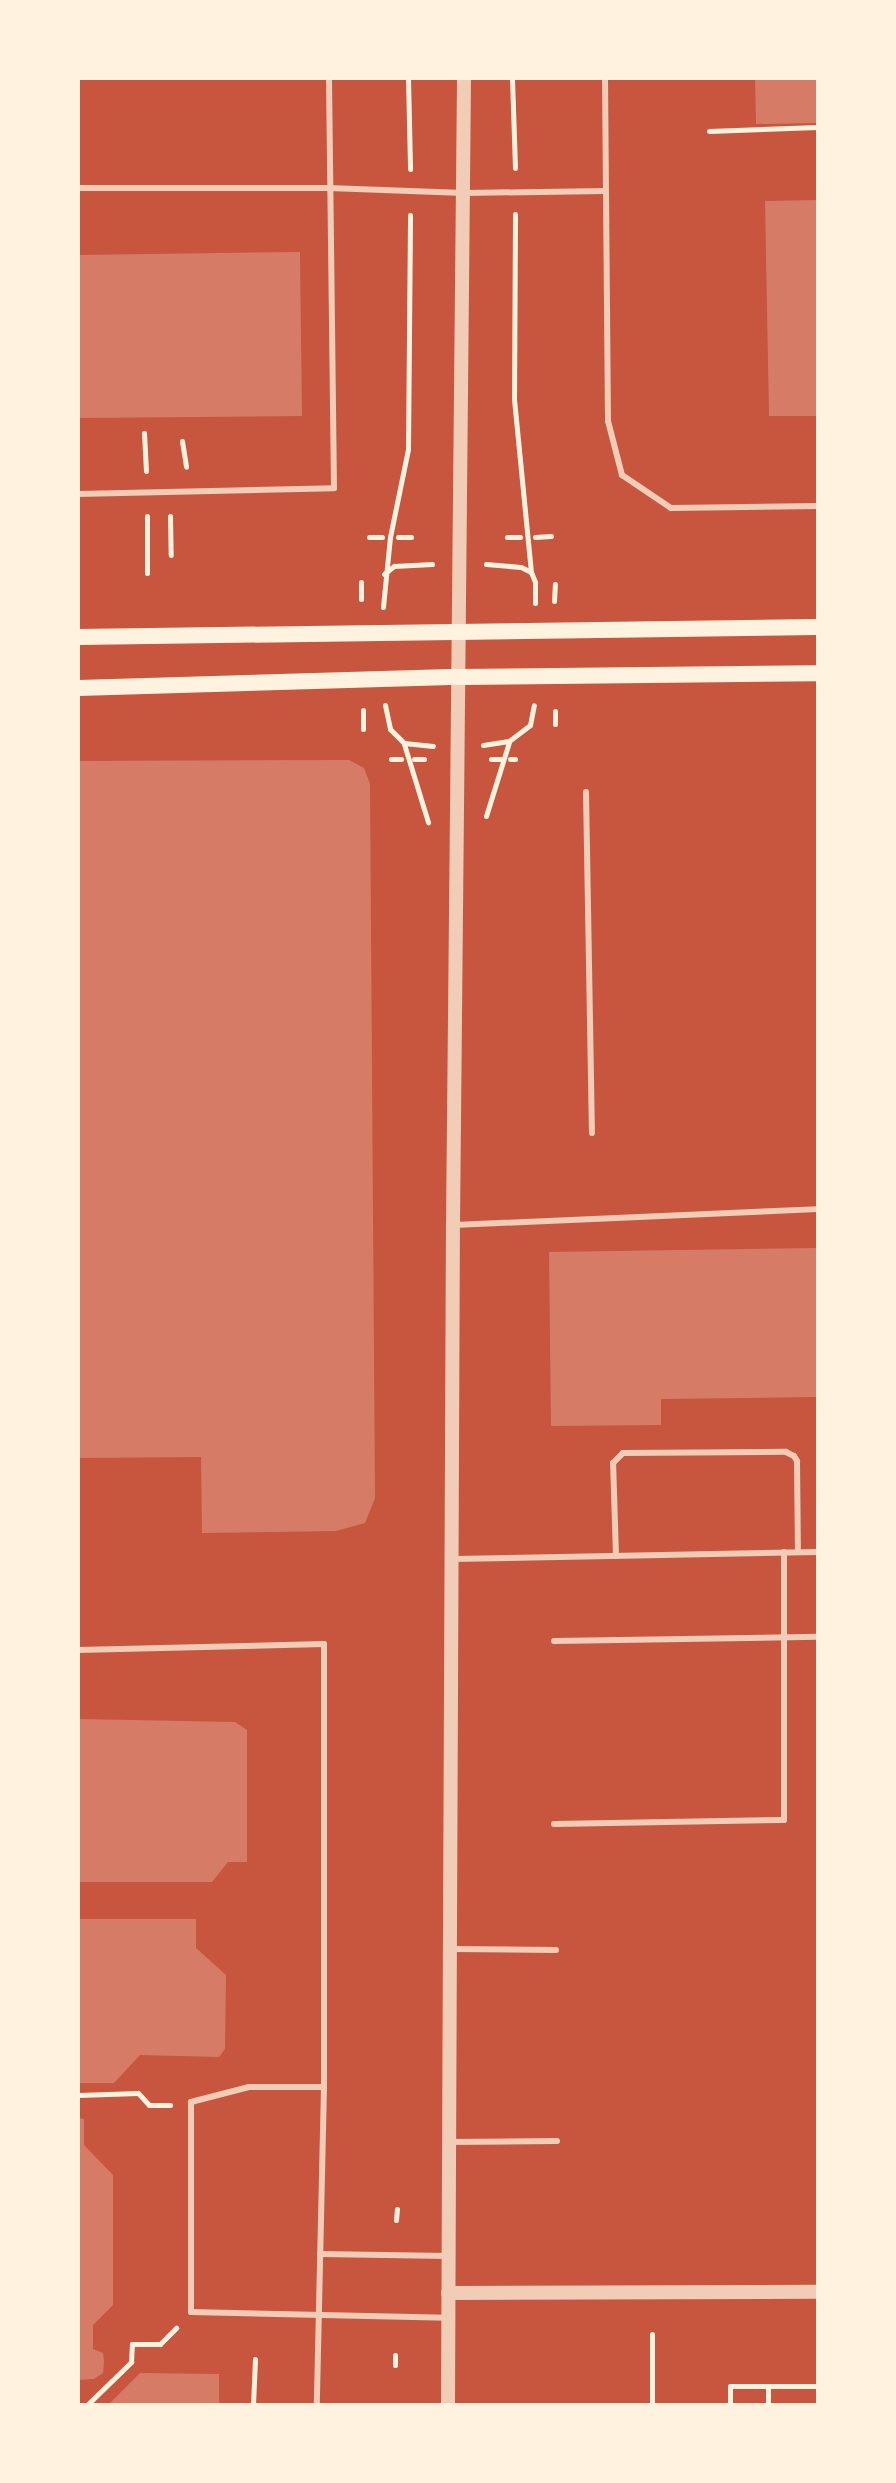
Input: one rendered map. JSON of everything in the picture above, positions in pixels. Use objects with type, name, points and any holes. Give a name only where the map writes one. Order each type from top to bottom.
[{"type":"main road","points":[[78,637],[818,627]]},
{"type":"main road","points":[[78,688],[459,677],[818,673]]},
{"type":"street","points":[[448,2405],[453,1225],[464,78]]},
{"type":"street","points":[[448,2293],[818,2292]]},
{"type":"lane","points":[[78,494],[334,488],[329,78]]},
{"type":"lane","points":[[605,78],[608,421],[622,475],[671,508],[818,506]]},
{"type":"lane","points":[[78,188],[329,188],[464,193],[605,191]]},
{"type":"lane","points":[[586,792],[592,1133]]},
{"type":"lane","points":[[453,1225],[818,1209]]},
{"type":"lane","points":[[616,1556],[613,1463],[617,1455],[786,1452],[797,1461],[798,1552]]},
{"type":"lane","points":[[554,1824],[784,1820],[784,1552]]},
{"type":"lane","points":[[453,1559],[818,1552]]},
{"type":"lane","points":[[554,1641],[818,1637]]},
{"type":"lane","points":[[78,1650],[324,1644],[324,2087],[317,2405]]},
{"type":"lane","points":[[451,1949],[556,1950]]},
{"type":"lane","points":[[324,2087],[249,2087],[191,2102],[191,2312],[448,2318]]},
{"type":"lane","points":[[449,2142],[557,2141]]},
{"type":"lane","points":[[320,2254],[449,2256]]},
{"type":"path","points":[[383,595],[384,574],[408,449],[408,78]]},
{"type":"path","points":[[512,78],[514,399],[535,595]]},
{"type":"path","points":[[709,131],[818,127]]},
{"type":"path","points":[[144,433],[146,471]]},
{"type":"path","points":[[182,441],[186,469]]},
{"type":"path","points":[[147,515],[147,573]]},
{"type":"path","points":[[170,516],[171,555]]},
{"type":"path","points":[[535,537],[551,536]]},
{"type":"path","points":[[369,537],[382,537]]},
{"type":"path","points":[[398,537],[411,537]]},
{"type":"path","points":[[507,537],[520,537]]},
{"type":"path","points":[[384,574],[394,566],[413,564]]},
{"type":"path","points":[[508,565],[531,572]]},
{"type":"path","points":[[361,582],[361,599]]},
{"type":"path","points":[[554,601],[555,584]]},
{"type":"path","points":[[498,745],[530,725],[534,708]]},
{"type":"path","points":[[363,710],[363,729]]},
{"type":"path","points":[[385,711],[390,729],[404,743],[414,747]]},
{"type":"path","points":[[555,711],[555,724]]},
{"type":"path","points":[[391,759],[401,759]]},
{"type":"path","points":[[414,759],[424,759]]},
{"type":"path","points":[[491,759],[500,759]]},
{"type":"path","points":[[78,2095],[138,2093],[149,2105],[191,2106]]},
{"type":"path","points":[[396,2220],[397,2209]]},
{"type":"path","points":[[87,2405],[131,2362],[132,2344],[160,2344],[191,2312]]},
{"type":"path","points":[[652,2334],[652,2405]]},
{"type":"path","points":[[395,2355],[395,2365]]},
{"type":"path","points":[[253,2405],[255,2359]]},
{"type":"path","points":[[730,2405],[730,2386],[818,2386]]},
{"type":"path","points":[[768,2386],[768,2405]]},
{"type":"building","points":[[755,78],[818,78],[818,123],[756,124]]},
{"type":"building","points":[[818,200],[818,416],[769,416],[765,201]]},
{"type":"building","points":[[300,252],[302,416],[78,418],[78,255]]},
{"type":"building","points":[[349,760],[364,768],[370,784],[375,1498],[365,1523],[336,1531],[202,1533],[201,1457],[78,1458],[78,761]]},
{"type":"building","points":[[818,1248],[818,1397],[661,1399],[661,1425],[551,1426],[549,1252]]},
{"type":"building","points":[[78,1719],[235,1722],[247,1730],[247,1862],[228,1862],[212,1882],[78,1882]]},
{"type":"building","points":[[78,1919],[196,1919],[196,1948],[226,1975],[225,2049],[219,2057],[140,2055],[114,2083],[78,2083]]},
{"type":"building","points":[[78,2118],[84,2119],[84,2145],[113,2175],[113,2305],[93,2325],[93,2349],[103,2353],[103,2373],[94,2379],[78,2380]]},
{"type":"building","points":[[140,2373],[219,2374],[219,2402],[223,2405],[108,2405]]}]
